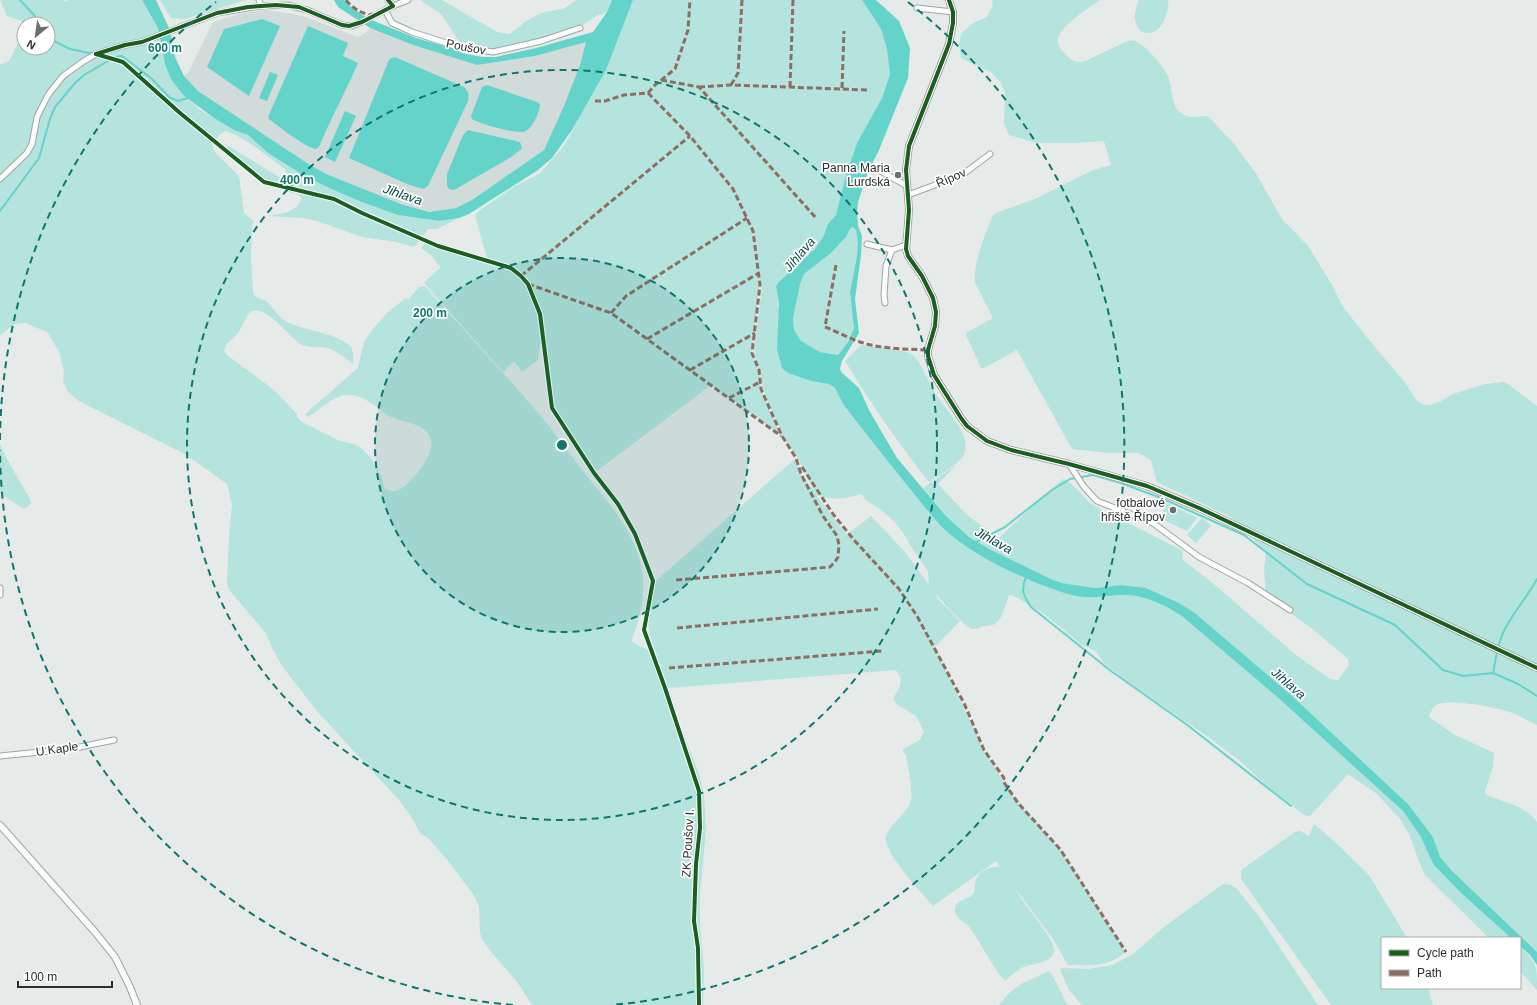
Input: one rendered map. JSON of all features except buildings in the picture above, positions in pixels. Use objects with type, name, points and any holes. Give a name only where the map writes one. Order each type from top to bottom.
[{"type":"street","points":[[260,0],[261,6]]},
{"type":"street","points":[[388,0],[393,6]]},
{"type":"street","points":[[0,179],[27,153],[32,144],[37,117],[48,95],[63,76],[84,60],[96,54],[149,39],[217,13],[261,6],[276,5],[299,7],[349,26],[357,25],[393,6],[408,0]]},
{"type":"street","points":[[949,0],[953,12],[953,23],[949,44],[910,146],[906,170],[909,210],[906,245],[907,254],[922,276],[933,298],[936,312],[935,326],[928,346],[928,356],[934,375],[961,418],[979,436],[999,446],[1147,486],[1199,508],[1537,668]]},
{"type":"street","points":[[917,8],[953,12]]},
{"type":"street","name":"Poušov","points":[[385,10],[389,20],[392,23],[412,32],[455,46],[493,52],[541,41],[580,28]]},
{"type":"street","name":"Řípov","points":[[908,195],[962,175],[990,154]]},
{"type":"street","points":[[877,169],[907,186]]},
{"type":"street","points":[[867,244],[892,250],[906,245]]},
{"type":"street","points":[[885,303],[884,295],[886,266],[892,250]]},
{"type":"street","points":[[1069,464],[1084,487],[1097,501],[1153,523],[1199,557],[1248,583],[1290,610]]},
{"type":"street","points":[[0,588],[0,595]]},
{"type":"street","name":"U Kaple","points":[[0,756],[70,749],[114,740]]},
{"type":"street","points":[[0,825],[95,932],[115,957],[137,1005]]},
{"type":"shaded area","points":[[0,0],[62,0],[66,2],[68,0],[142,0],[158,28],[165,64],[184,96],[199,109],[234,130],[248,135],[268,153],[303,175],[329,188],[398,215],[439,221],[459,218],[437,229],[428,229],[414,247],[396,242],[362,237],[317,221],[303,218],[269,216],[288,212],[296,207],[302,198],[299,195],[265,185],[227,154],[227,145],[279,177],[289,178],[285,169],[254,146],[226,131],[219,135],[212,146],[215,152],[239,176],[244,213],[254,221],[252,225],[251,258],[253,293],[257,298],[267,302],[281,318],[287,322],[337,338],[350,346],[353,355],[353,364],[333,350],[322,347],[305,346],[298,342],[275,320],[260,311],[254,310],[249,313],[238,333],[228,343],[224,351],[227,355],[274,390],[297,414],[297,417],[302,422],[340,441],[360,447],[370,457],[378,470],[382,477],[384,488],[391,491],[399,490],[415,476],[426,461],[431,447],[431,441],[425,430],[415,424],[391,417],[370,402],[358,396],[352,395],[345,395],[335,398],[308,417],[305,414],[358,368],[364,342],[387,313],[406,298],[408,300],[419,287],[425,286],[546,422],[608,502],[633,541],[642,570],[643,597],[637,624],[631,641],[653,653],[671,695],[677,717],[699,774],[704,796],[706,830],[700,895],[700,929],[704,968],[703,1005],[532,1005],[518,983],[482,939],[480,933],[479,906],[473,894],[449,862],[428,838],[420,833],[410,815],[399,800],[317,711],[282,666],[266,633],[229,590],[227,584],[232,505],[227,484],[185,454],[79,401],[69,393],[63,382],[64,372],[59,351],[47,332],[25,323],[14,324],[0,336],[0,65],[9,61],[16,47],[16,56],[56,56],[56,16],[16,16],[16,19],[7,16]]},
{"type":"shaded area","points":[[160,0],[246,0],[184,19],[171,18]]},
{"type":"shaded area","points":[[420,0],[442,0],[497,32],[510,34],[526,21],[541,13],[565,8],[576,0],[612,0],[607,12],[596,16],[577,29],[546,38],[492,50],[460,43],[441,14]]},
{"type":"shaded area","points":[[633,0],[862,0],[881,29],[887,49],[890,74],[882,98],[857,143],[846,175],[836,215],[828,224],[823,237],[815,249],[776,286],[788,373],[811,381],[829,384],[835,388],[843,404],[940,525],[963,544],[982,556],[1022,577],[1088,597],[1128,595],[1141,597],[1156,602],[1183,617],[1275,695],[1403,811],[1421,837],[1434,865],[1461,893],[1510,937],[1488,937],[1425,875],[1410,836],[1400,819],[1377,794],[1348,774],[1310,816],[1304,815],[1265,784],[1239,760],[1120,676],[1103,662],[1096,651],[1082,645],[1043,613],[1011,595],[1009,595],[1002,614],[996,623],[972,629],[958,618],[934,592],[938,599],[960,621],[935,647],[984,750],[1003,781],[1018,803],[1060,849],[1126,952],[1112,961],[1105,963],[1092,965],[1068,965],[1053,939],[1015,888],[1049,937],[1053,944],[1054,951],[1051,957],[1047,960],[1021,968],[1006,980],[1003,979],[994,967],[974,933],[955,913],[955,907],[957,904],[972,896],[974,893],[976,880],[979,875],[983,871],[990,868],[1000,867],[996,861],[933,906],[899,866],[889,849],[886,836],[888,831],[909,806],[911,800],[911,783],[906,755],[902,750],[920,740],[924,731],[916,716],[898,705],[893,699],[900,687],[901,678],[896,670],[668,688],[650,636],[648,622],[650,586],[796,458],[801,474],[814,491],[799,460],[783,436],[763,389],[760,371],[754,352],[762,287],[760,280],[752,353],[759,370],[761,389],[782,436],[711,385],[594,473],[552,408],[544,346],[540,344],[538,360],[522,372],[514,361],[503,372],[424,283],[441,267],[432,256],[421,248],[427,241],[438,246],[487,260],[475,215],[515,186],[539,174],[563,147],[586,102],[606,70]],"holes":[[[861,494],[867,501],[880,509],[895,522],[928,571],[929,585],[905,552],[871,516],[847,535],[816,495],[838,499]]]},
{"type":"shaded area","points":[[992,0],[1100,0],[1069,23],[1060,34],[1058,44],[1061,50],[1071,59],[1079,62],[1085,61],[1128,41],[1139,42],[1148,50],[1168,76],[1174,103],[1179,112],[1193,117],[1208,116],[1234,144],[1255,172],[1282,219],[1308,246],[1332,285],[1343,307],[1404,381],[1417,401],[1424,405],[1430,405],[1453,394],[1485,384],[1503,382],[1508,384],[1537,406],[1537,725],[1518,715],[1508,712],[1486,706],[1461,703],[1441,704],[1435,706],[1429,717],[1455,735],[1494,753],[1493,767],[1485,791],[1486,795],[1519,807],[1530,814],[1537,822],[1537,952],[1451,870],[1440,857],[1433,837],[1408,804],[1291,695],[1195,613],[1179,603],[1146,588],[1122,585],[1095,588],[1062,583],[1051,579],[991,550],[969,537],[946,516],[923,488],[956,465],[938,484],[967,515],[999,538],[1063,479],[1070,483],[1093,505],[1183,551],[1183,560],[1215,585],[1296,655],[1330,679],[1338,680],[1349,665],[1348,659],[1315,631],[1266,595],[1264,570],[1266,552],[1231,517],[1157,482],[1151,461],[1143,455],[1137,453],[1109,453],[1072,449],[1017,350],[984,368],[981,368],[966,333],[993,318],[975,283],[975,276],[980,249],[993,216],[996,213],[1035,199],[1093,170],[1111,165],[1104,141],[1037,143],[1009,135],[1004,124],[1005,93],[1001,83],[992,73],[961,58],[959,44],[961,34],[973,23],[987,17],[993,6]]},
{"type":"shaded area","points":[[1139,0],[1168,0],[1168,9],[1163,23],[1151,33],[1144,33],[1139,29],[1136,23],[1135,13]]},
{"type":"shaded area","points":[[267,10],[303,16],[358,37],[367,32],[370,28],[413,45],[477,65],[535,56],[587,41],[580,65],[544,150],[472,200],[456,208],[429,212],[401,204],[326,174],[198,91],[184,76],[188,73],[213,22],[243,13]]},
{"type":"shaded area","points":[[853,227],[856,230],[858,243],[850,292],[854,328],[849,341],[838,355],[820,352],[801,341],[794,330],[793,319],[800,283],[804,274],[831,253]]},
{"type":"shaded area","points":[[861,345],[897,350],[914,356],[937,396],[960,427],[966,445],[964,453],[956,464],[929,482],[885,423],[845,361]]},
{"type":"shaded area","points":[[0,444],[32,503],[24,509],[0,492]]},
{"type":"shaded area","name":"fotbalové hřiště Řípov","points":[[1167,503],[1197,518],[1187,531],[1160,518]]},
{"type":"shaded area","points":[[1202,518],[1211,526],[1196,543],[1187,535]]},
{"type":"shaded area","points":[[1314,824],[1369,875],[1406,937],[1381,937],[1381,989],[1428,989],[1433,1005],[1331,1005],[1241,879],[1241,870],[1295,832],[1300,831],[1309,836]]},
{"type":"shaded area","points":[[1224,884],[1231,885],[1237,889],[1258,915],[1318,1005],[1082,1005],[1069,990],[1060,970],[1062,968],[1088,969],[1113,965],[1133,954],[1164,927]]},
{"type":"shaded area","points":[[1521,947],[1535,965],[1537,990],[1521,972]]},
{"type":"shaded area","points":[[1049,971],[1068,1005],[999,1005],[1008,994],[1021,984]]},
{"type":"water","points":[[142,0],[156,0],[170,30],[175,57],[184,76],[198,91],[326,174],[401,204],[429,212],[456,208],[472,200],[544,150],[580,65],[586,42],[535,56],[477,65],[413,45],[370,28],[338,7],[334,0],[344,0],[351,7],[369,19],[416,38],[455,49],[462,53],[482,57],[496,57],[536,48],[593,32],[607,12],[612,0],[633,0],[606,70],[572,130],[552,158],[538,170],[469,214],[459,218],[439,221],[398,215],[329,188],[303,175],[268,153],[248,135],[234,130],[214,118],[184,96],[171,79],[165,64],[158,28]]},
{"type":"water","points":[[862,0],[876,0],[899,21],[910,48],[908,78],[879,150],[868,172],[858,202],[858,226],[862,236],[855,299],[859,333],[842,361],[840,368],[841,372],[859,388],[870,412],[897,458],[946,516],[969,537],[991,550],[1062,583],[1095,588],[1122,585],[1146,588],[1179,603],[1195,613],[1291,695],[1408,804],[1433,837],[1440,857],[1451,870],[1537,952],[1537,965],[1530,955],[1521,947],[1521,937],[1510,937],[1461,893],[1434,865],[1421,837],[1403,811],[1275,695],[1183,617],[1164,605],[1142,597],[1127,595],[1086,597],[1072,595],[1056,590],[1020,576],[967,547],[952,536],[931,515],[843,404],[835,388],[829,384],[811,381],[788,373],[782,368],[777,349],[779,304],[776,286],[815,249],[823,237],[828,224],[836,215],[846,175],[857,143],[882,98],[890,74],[887,49],[881,29]],"holes":[[[853,227],[856,230],[858,243],[850,292],[854,328],[849,341],[838,355],[820,352],[801,341],[794,330],[793,319],[800,284],[804,274],[831,253]]]},
{"type":"water","points":[[262,19],[280,26],[249,96],[207,67],[224,29]]},
{"type":"water","points":[[308,26],[348,43],[343,56],[358,63],[319,147],[316,149],[298,141],[268,117]]},
{"type":"water","points":[[395,57],[464,87],[468,94],[468,101],[428,186],[423,189],[407,184],[349,158],[389,60]]},
{"type":"water","points":[[270,72],[278,75],[267,101],[259,98]]},
{"type":"water","points":[[487,85],[540,104],[536,119],[529,129],[522,132],[516,132],[490,126],[472,119],[471,116],[482,87]]},
{"type":"water","points":[[345,111],[356,116],[335,162],[325,157]]},
{"type":"water","points":[[468,130],[520,142],[522,148],[508,159],[454,190],[449,189],[447,186],[447,174],[463,135]]},
{"type":"waterway","points":[[20,0],[35,16]]},
{"type":"waterway","points":[[56,42],[70,49],[94,54]]},
{"type":"waterway","points":[[98,55],[109,60]]},
{"type":"waterway","points":[[0,211],[39,158],[55,107],[75,83],[84,75],[115,57],[122,56],[151,78],[169,97],[178,101],[188,98]]},
{"type":"waterway","name":"Jihlava","points":[[976,542],[1005,527],[1052,490],[1070,479],[1093,475],[1121,483],[1161,498],[1244,535],[1307,584],[1395,625],[1443,670],[1463,676],[1493,673],[1518,684],[1537,696]]},
{"type":"waterway","points":[[1026,577],[1023,590],[1026,600],[1031,607],[1111,671],[1186,724],[1291,806]]},
{"type":"waterway","points":[[1493,673],[1503,632],[1537,579]]},
{"type":"marked path","points":[[346,0],[359,11],[369,15],[373,14]]},
{"type":"marked path","points":[[648,93],[655,85],[675,69],[688,30],[690,0]]},
{"type":"marked path","points":[[731,85],[738,73],[742,0]]},
{"type":"marked path","points":[[790,87],[793,0]]},
{"type":"marked path","points":[[842,88],[844,31]]},
{"type":"marked path","points":[[661,80],[699,87],[816,218]]},
{"type":"marked path","points":[[699,87],[731,85],[868,90]]},
{"type":"marked path","points":[[595,101],[605,101],[624,95],[648,93],[690,136],[733,189],[753,231],[760,285],[752,353],[759,370],[761,389],[782,436],[796,458],[801,474],[823,516],[837,536],[839,545],[838,557],[830,567],[676,580]]},
{"type":"marked path","points":[[521,276],[690,136]]},
{"type":"marked path","points":[[611,313],[626,296],[747,218]]},
{"type":"marked path","points":[[836,265],[825,327],[856,340],[876,346],[928,350]]},
{"type":"marked path","points":[[647,339],[759,273]]},
{"type":"marked path","points":[[528,284],[611,313],[781,436]]},
{"type":"marked path","points":[[690,370],[755,333]]},
{"type":"marked path","points":[[729,398],[760,382]]},
{"type":"marked path","points":[[802,467],[833,514],[854,540],[899,589],[917,616],[964,703],[984,750],[1004,778],[1003,781],[1018,803],[1060,849],[1126,952]]},
{"type":"marked path","points":[[677,628],[878,609]]},
{"type":"marked path","points":[[669,668],[882,651]]},
{"type":"cycle path","points":[[96,54],[125,45],[142,42],[217,13],[248,7],[276,5],[299,7],[342,25],[349,26],[362,22],[393,6],[388,0]]},
{"type":"cycle path","points":[[949,0],[953,12],[953,23],[949,44],[909,146],[906,170],[909,210],[906,249],[908,256],[922,276],[933,298],[936,312],[935,326],[928,350],[928,356],[934,375],[967,426],[987,441],[1011,450],[1069,464],[1147,486],[1199,508],[1537,668]]},
{"type":"cycle path","name":"ZK Poušov I.","points":[[96,54],[123,62],[180,113],[264,182],[334,199],[362,213],[438,246],[511,268],[528,284],[540,314],[552,408],[594,473],[618,504],[635,534],[653,581],[644,630],[699,791],[700,828],[696,864],[694,921],[698,948],[699,1005]]},
{"type":"place","name":"Panna Maria Lurdská","points":[[898,175]]},
{"type":"place","name":"fotbalové hřiště Řípov","points":[[1173,510]]}]
